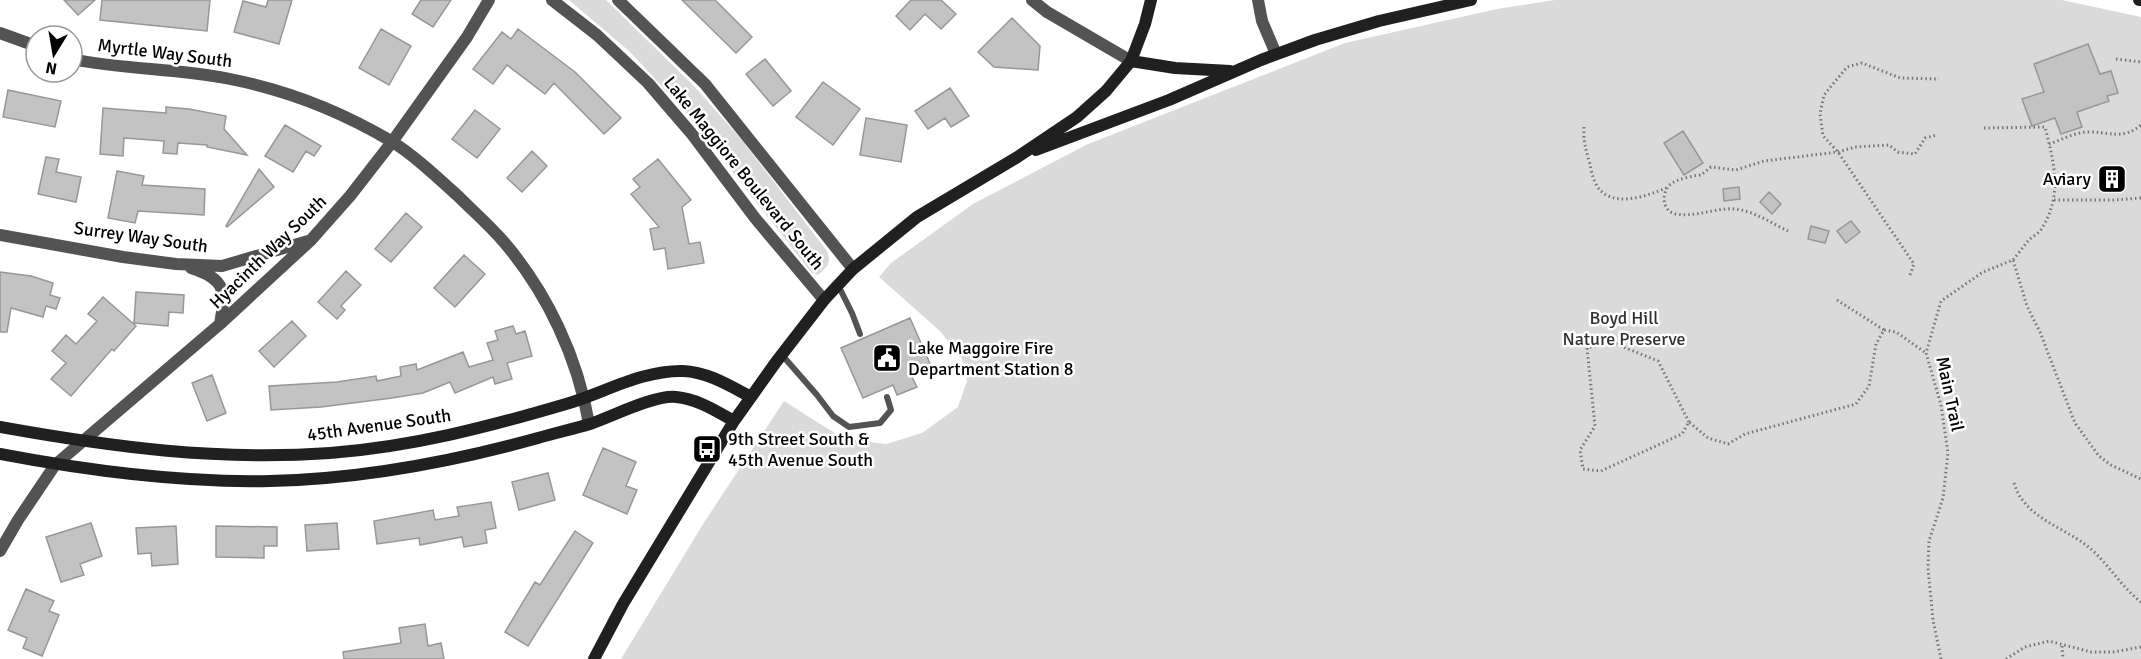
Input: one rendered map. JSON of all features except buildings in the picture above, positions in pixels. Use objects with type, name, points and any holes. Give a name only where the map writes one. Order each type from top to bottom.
[{"type":"street","name":"Hyacinth Way South","points":[[0,551],[55,465],[80,441],[220,324],[311,240],[350,196],[392,142],[466,37],[489,0]]},
{"type":"street","name":"Lake Maggiore Boulevard South","points":[[552,0],[597,35],[648,83],[691,133],[755,218],[824,300]]},
{"type":"street","name":"Lake Maggiore Boulevard South","points":[[618,0],[705,84],[853,269]]},
{"type":"street","points":[[1032,0],[1047,12],[1131,61],[1215,72],[1237,71]]},
{"type":"street","points":[[594,659],[623,604],[734,422],[824,300],[853,269],[917,217],[1016,158],[1077,117],[1106,91],[1131,61],[1151,0]]},
{"type":"street","points":[[1258,0],[1262,21],[1276,54]]},
{"type":"street","points":[[1016,158],[1169,100],[1276,54],[1378,21],[1471,0]]},
{"type":"street","points":[[0,33],[24,42]]},
{"type":"street","name":"Myrtle Way South","points":[[84,61],[114,66],[169,69],[231,79],[285,94],[340,114],[392,142],[437,177],[474,212],[503,241],[525,271],[555,320],[576,367],[585,398],[589,424]]},
{"type":"street","name":"Surrey Way South","points":[[0,235],[123,257],[176,264],[222,266],[311,240]]},
{"type":"street","points":[[176,264],[207,274],[219,282],[224,294],[220,324]]},
{"type":"street","name":"45th Avenue South","points":[[0,427],[140,450],[265,456],[331,453],[400,445],[472,430],[585,398],[663,372],[685,371],[705,375],[751,397]]},
{"type":"street","points":[[0,454],[55,465],[132,475],[270,481],[343,476],[419,465],[499,449],[589,424],[648,402],[674,397],[697,401],[734,422]]},
{"type":"lane","points":[[838,285],[860,334]]},
{"type":"lane","points":[[782,355],[817,394],[833,416],[849,427],[880,423],[891,410],[887,397]]},
{"type":"path","points":[[2116,59],[2141,62]]},
{"type":"path","points":[[1910,275],[1914,264],[1838,152],[1823,136],[1820,114],[1824,95],[1847,67],[1862,63],[1900,78],[1939,79]]},
{"type":"path","points":[[2049,144],[2084,132],[2114,135],[2133,132],[2141,124]]},
{"type":"path","points":[[1584,127],[1583,138],[1596,184],[1605,194],[1619,199],[1632,200],[1647,197],[1674,182],[1701,175],[1711,167],[1736,170],[1764,161],[1838,152],[1855,147],[1889,145],[1898,152],[1916,154],[1925,138],[1937,135]]},
{"type":"path","points":[[1984,128],[2045,127],[2056,182],[2054,200],[2041,230],[2029,240],[2013,260],[2027,306],[2040,332],[2075,423],[2099,456],[2111,465],[2141,479]]},
{"type":"path","points":[[1666,188],[1663,197],[1667,208],[1674,214],[1705,213],[1729,208],[1751,212],[1788,231]]},
{"type":"path","points":[[2054,200],[2141,198]]},
{"type":"path","name":"Main Trail","points":[[1941,659],[1933,620],[1928,550],[1943,498],[1948,453],[1941,405],[1926,352],[1941,301],[1983,272],[2013,260]]},
{"type":"path","points":[[1836,300],[1884,330],[1896,332],[1926,352]]},
{"type":"path","points":[[1689,422],[1682,434],[1601,471],[1583,469],[1580,450],[1595,426],[1587,348],[1611,342],[1658,361],[1689,422],[1708,438],[1728,444],[1745,434],[1856,404],[1869,386],[1876,344],[1884,330]]},
{"type":"path","points":[[2014,483],[2017,493],[2028,508],[2088,547],[2141,602]]},
{"type":"path","points":[[2006,659],[2025,647],[2049,641],[2091,652],[2113,652],[2141,647]]},
{"type":"path","points":[[2062,645],[2063,659]]},
{"type":"green space","points":[[569,0],[606,0],[693,85],[741,139],[827,251],[829,262],[818,275],[811,272],[683,109],[630,52]]},
{"type":"green space","name":"Boyd Hill Nature Preserve","points":[[1555,0],[2062,0],[2141,17],[2141,659],[621,659],[705,521],[784,401],[844,439],[886,444],[922,433],[958,407],[967,381],[962,359],[940,331],[879,277],[891,263],[973,204],[1088,144],[1345,43],[1497,9]]},
{"type":"place","name":"Aviary","points":[[2112,179]]},
{"type":"place","name":"Lake Maggoire Fire Department Station 8","points":[[887,358]]},
{"type":"place","name":"9th Street South & 45th Avenue South","points":[[707,449]]}]
